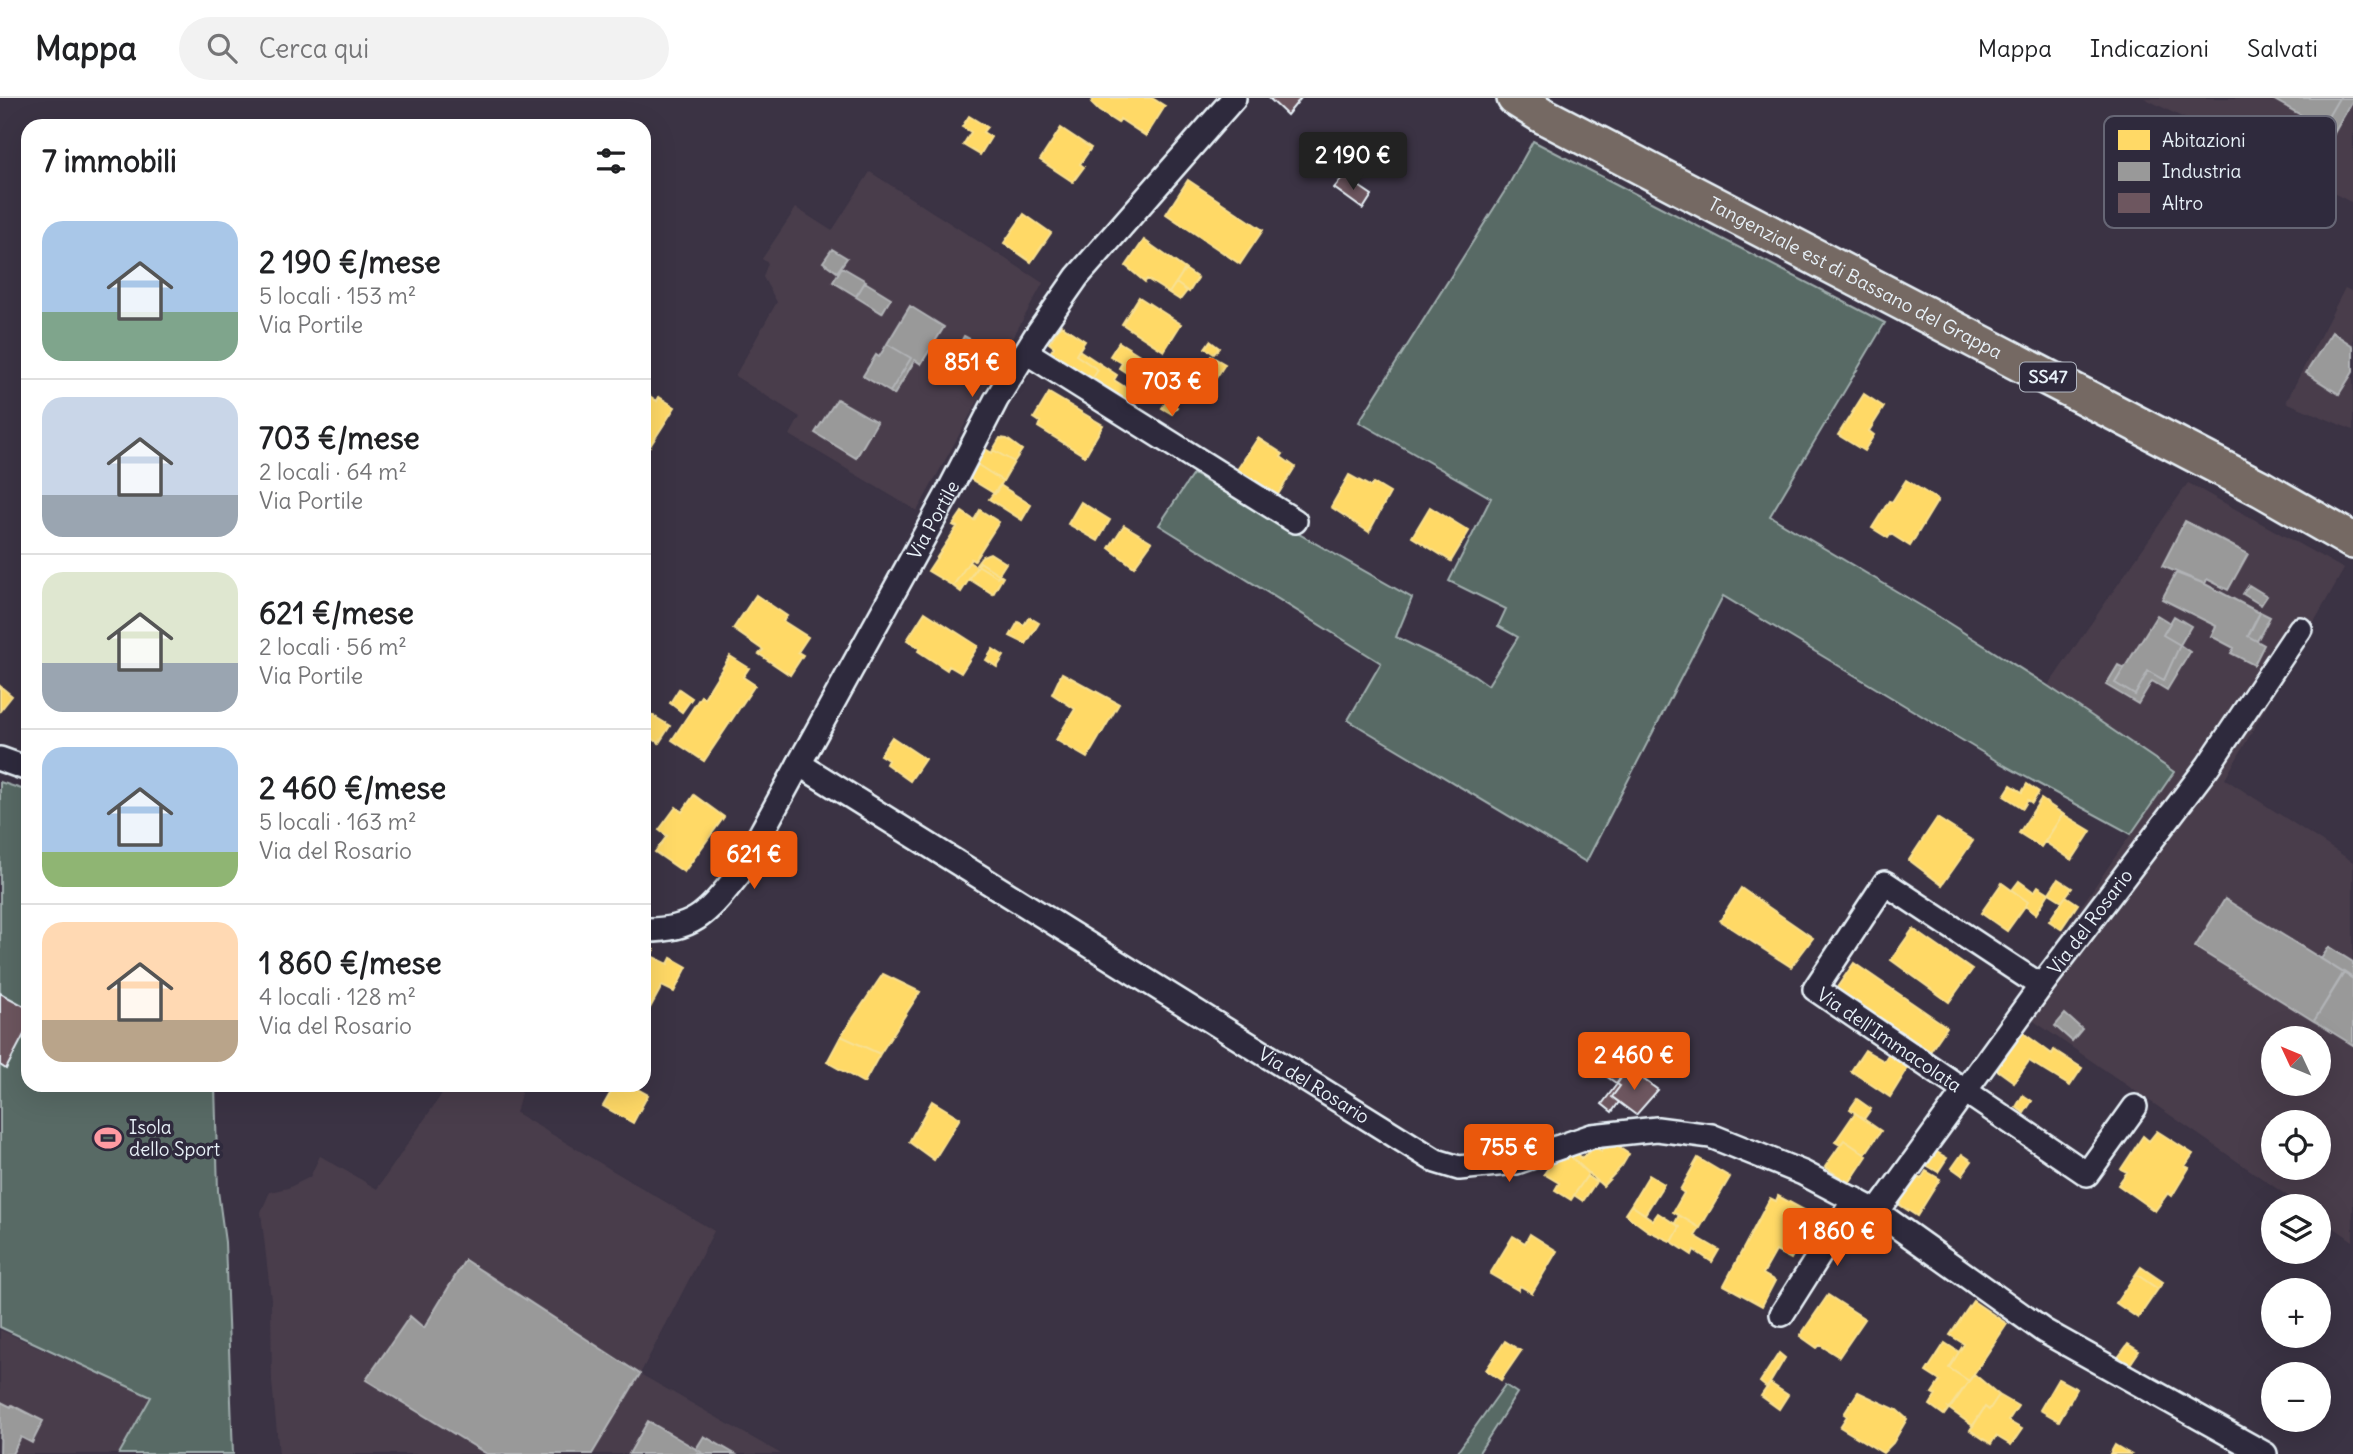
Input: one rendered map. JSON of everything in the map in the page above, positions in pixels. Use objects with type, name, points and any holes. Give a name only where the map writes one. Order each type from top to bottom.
[{"type":"highway","name":"Tangenziale est di Bassano del Grappa","points":[[1501,98],[1529,106],[2262,489],[2353,541]]},
{"type":"street","name":"Via Portile","points":[[651,930],[674,928],[706,914],[738,875],[948,493],[996,400],[1026,352],[1077,277],[1234,98]]},
{"type":"street","points":[[1026,352],[1295,521]]},
{"type":"street","name":"Via del Rosario","points":[[1877,1212],[2042,986],[2208,766],[2300,629]]},
{"type":"street","points":[[0,759],[21,766]]},
{"type":"street","name":"Via del Rosario","points":[[799,764],[1436,1161],[1460,1168],[1516,1162],[1592,1136],[1657,1129],[1712,1136],[1803,1173],[1855,1199],[2044,1331],[2265,1454]]},
{"type":"street","name":"Via dell'Immacolata","points":[[2042,986],[1885,883],[1815,989],[2087,1174],[2135,1107]]},
{"type":"street","points":[[1782,1314],[1855,1199]]},
{"type":"shaded area","points":[[2144,98],[2353,98],[2353,203],[2336,194],[2336,116],[2180,116]]},
{"type":"shaded area","points":[[870,172],[1043,283],[917,511],[790,435],[800,417],[735,376],[777,302],[763,277],[768,263],[762,259],[796,208],[832,231]]},
{"type":"shaded area","points":[[2345,288],[2353,292],[2353,430],[2286,402]]},
{"type":"shaded area","points":[[2188,483],[2344,569],[2225,779],[2353,862],[2353,1241],[2331,1225],[2331,1194],[2285,1194],[2264,1180],[2331,1180],[2331,1110],[2261,1110],[2261,1178],[2012,1006],[2174,772],[2048,686]]},
{"type":"shaded area","points":[[443,1092],[521,1092],[516,1113],[714,1231],[640,1374],[781,1454],[279,1454],[272,1381],[271,1299],[261,1212],[270,1192],[288,1188],[310,1177],[320,1156],[377,1189]]},
{"type":"shaded area","points":[[0,1330],[151,1397],[119,1454],[0,1454]]},
{"type":"green space","points":[[1533,141],[1885,323],[1770,516],[1928,610],[2048,686],[2174,772],[2131,834],[2000,763],[1723,596],[1586,862],[1348,720],[1381,663],[1159,525],[1193,474],[1412,598],[1396,637],[1474,675],[1488,685],[1518,637],[1498,626],[1506,609],[1449,581],[1491,498],[1359,422],[1508,186]]},
{"type":"green space","name":"Isola dello Sport","points":[[0,782],[21,789],[21,1092],[215,1092],[218,1191],[225,1242],[233,1454],[119,1454],[151,1397],[0,1327]]},
{"type":"green space","points":[[1505,1385],[1517,1393],[1478,1454],[1456,1454]]},
{"type":"building: Abitazioni","points":[[1094,98],[1152,98],[1165,106],[1146,136],[1120,119],[1118,123],[1099,111],[1091,103]]},
{"type":"building: Abitazioni","points":[[969,116],[987,127],[983,132],[991,137],[980,155],[963,145],[971,132],[962,127]]},
{"type":"building: Abitazioni","points":[[1061,128],[1091,148],[1080,164],[1084,167],[1073,182],[1040,160]]},
{"type":"building: Abitazioni","points":[[1188,180],[1263,230],[1240,264],[1166,214]]},
{"type":"building: Abitazioni","points":[[1024,214],[1051,233],[1031,262],[1004,243]]},
{"type":"building: Abitazioni","points":[[1144,240],[1185,269],[1169,293],[1147,279],[1145,282],[1126,266]]},
{"type":"building: Abitazioni","points":[[1185,269],[1198,278],[1189,292],[1176,283]]},
{"type":"building: Abitazioni","points":[[1176,283],[1187,291],[1180,300],[1169,293]]},
{"type":"building: Abitazioni","points":[[1139,297],[1181,324],[1164,351],[1122,324]]},
{"type":"building: Abitazioni","points":[[1061,325],[1085,341],[1076,355],[1098,370],[1088,385],[1045,360],[1054,347],[1049,343]]},
{"type":"building: Abitazioni","points":[[1210,341],[1219,348],[1214,354],[1205,348]]},
{"type":"building: Abitazioni","points":[[1119,342],[1151,362],[1139,381],[1119,368],[1122,363],[1110,356]]},
{"type":"building: Abitazioni","points":[[1079,350],[1117,375],[1114,380],[1136,394],[1126,410],[1088,385],[1098,370],[1076,355]]},
{"type":"building: Abitazioni","points":[[1211,356],[1225,364],[1216,378],[1202,369]]},
{"type":"building: Abitazioni","points":[[1159,373],[1167,378],[1159,392],[1151,387]]},
{"type":"building: Abitazioni","points":[[1049,393],[1103,425],[1085,456],[1038,427],[1040,422],[1034,418]]},
{"type":"building: Abitazioni","points":[[1864,394],[1884,407],[1869,431],[1874,435],[1864,451],[1838,435]]},
{"type":"building: Abitazioni","points":[[651,397],[657,401],[659,397],[675,407],[651,444]]},
{"type":"building: Abitazioni","points":[[1167,401],[1177,407],[1172,414],[1162,408]]},
{"type":"building: Abitazioni","points":[[1000,438],[1007,439],[1022,450],[1014,462],[993,450]]},
{"type":"building: Abitazioni","points":[[1258,438],[1283,454],[1281,457],[1295,467],[1277,496],[1237,470]]},
{"type":"building: Abitazioni","points":[[984,448],[1014,462],[1003,481],[975,463]]},
{"type":"building: Abitazioni","points":[[975,463],[1003,481],[995,494],[967,477]]},
{"type":"building: Abitazioni","points":[[1349,475],[1371,487],[1373,483],[1390,493],[1369,532],[1331,507]]},
{"type":"building: Abitazioni","points":[[1906,480],[1938,500],[1910,546],[1891,534],[1888,538],[1872,528]]},
{"type":"building: Abitazioni","points":[[1000,485],[1031,505],[1022,520],[989,499]]},
{"type":"building: Abitazioni","points":[[1081,502],[1110,520],[1098,541],[1068,524]]},
{"type":"building: Abitazioni","points":[[1430,507],[1469,531],[1451,561],[1412,537]]},
{"type":"building: Abitazioni","points":[[980,510],[999,522],[974,561],[971,559],[953,586],[928,571],[957,527],[953,525],[962,512],[974,520]]},
{"type":"building: Abitazioni","points":[[1124,525],[1152,542],[1134,567],[1109,548]]},
{"type":"building: Abitazioni","points":[[990,553],[1006,563],[997,577],[976,564],[982,556]]},
{"type":"building: Abitazioni","points":[[969,562],[977,567],[961,592],[953,586]]},
{"type":"building: Abitazioni","points":[[980,562],[1003,577],[993,594],[969,579]]},
{"type":"building: Abitazioni","points":[[756,595],[787,616],[783,621],[808,637],[798,652],[803,655],[790,675],[759,654],[763,650],[733,629]]},
{"type":"building: Abitazioni","points":[[925,612],[978,646],[961,673],[949,666],[947,670],[918,651],[920,648],[907,640]]},
{"type":"building: Abitazioni","points":[[1029,617],[1039,623],[1026,644],[1010,636],[1018,622],[1024,625]]},
{"type":"building: Abitazioni","points":[[993,649],[1004,656],[997,667],[986,660]]},
{"type":"building: Abitazioni","points":[[730,656],[749,668],[743,677],[755,685],[704,761],[672,740],[701,696],[704,698]]},
{"type":"building: Abitazioni","points":[[1062,673],[1119,704],[1087,758],[1056,740],[1075,709],[1052,694]]},
{"type":"building: Abitazioni","points":[[0,686],[12,696],[0,711]]},
{"type":"building: Abitazioni","points":[[679,689],[692,698],[682,712],[670,703]]},
{"type":"building: Abitazioni","points":[[651,714],[670,726],[659,743],[651,738]]},
{"type":"building: Abitazioni","points":[[892,737],[925,759],[910,781],[886,764],[888,760],[880,755]]},
{"type":"building: Abitazioni","points":[[2027,784],[2039,792],[2032,803],[2028,800],[2023,808],[2004,796],[2011,785],[2022,792]]},
{"type":"building: Abitazioni","points":[[694,795],[724,817],[684,872],[655,852],[667,836],[659,830],[676,807],[682,812]]},
{"type":"building: Abitazioni","points":[[2041,799],[2063,814],[2041,847],[2019,833]]},
{"type":"building: Abitazioni","points":[[2063,814],[2091,831],[2072,860],[2045,842]]},
{"type":"building: Abitazioni","points":[[1937,818],[1973,841],[1942,885],[1909,860]]},
{"type":"building: Abitazioni","points":[[2058,879],[2072,888],[2062,901],[2049,893]]},
{"type":"building: Abitazioni","points":[[2019,881],[2034,892],[2038,886],[2049,893],[2036,914],[2025,906],[2028,902],[2012,890]]},
{"type":"building: Abitazioni","points":[[2002,883],[2028,902],[2007,931],[1981,913]]},
{"type":"building: Abitazioni","points":[[1741,888],[1813,938],[1791,967],[1720,921]]},
{"type":"building: Abitazioni","points":[[2066,896],[2078,904],[2061,929],[2049,921]]},
{"type":"building: Abitazioni","points":[[1913,929],[1972,970],[1949,1002],[1891,960]]},
{"type":"building: Abitazioni","points":[[651,956],[668,964],[671,958],[687,967],[674,992],[662,986],[651,1006]]},
{"type":"building: Abitazioni","points":[[1854,963],[1947,1027],[1929,1053],[1836,989]]},
{"type":"building: Abitazioni","points":[[883,974],[920,992],[880,1054],[841,1036]]},
{"type":"building: Abitazioni","points":[[2015,1027],[2052,1054],[2054,1050],[2082,1068],[2070,1086],[2029,1061],[2014,1082],[1989,1064]]},
{"type":"building: Abitazioni","points":[[841,1036],[880,1054],[864,1083],[827,1062]]},
{"type":"building: Abitazioni","points":[[1865,1050],[1884,1061],[1888,1055],[1908,1068],[1890,1097],[1851,1071]]},
{"type":"building: Abitazioni","points":[[611,1092],[643,1092],[648,1095],[633,1123],[603,1106]]},
{"type":"building: Abitazioni","points":[[2023,1095],[2032,1101],[2024,1113],[2016,1107]]},
{"type":"building: Abitazioni","points":[[1857,1099],[1871,1109],[1864,1119],[1850,1109]]},
{"type":"building: Abitazioni","points":[[932,1101],[960,1118],[934,1160],[909,1142]]},
{"type":"building: Abitazioni","points":[[1855,1113],[1881,1131],[1865,1154],[1844,1140],[1840,1145],[1835,1142]]},
{"type":"building: Abitazioni","points":[[2157,1131],[2193,1154],[2185,1166],[2189,1168],[2172,1196],[2168,1193],[2155,1211],[2118,1185],[2127,1172],[2121,1169],[2143,1136],[2149,1141]]},
{"type":"building: Abitazioni","points":[[1844,1140],[1867,1156],[1849,1183],[1825,1167]]},
{"type":"building: Abitazioni","points":[[1606,1144],[1612,1147],[1615,1145],[1629,1154],[1622,1166],[1603,1186],[1569,1155],[1577,1151],[1581,1158],[1596,1147],[1601,1151]]},
{"type":"building: Abitazioni","points":[[1930,1148],[1947,1158],[1938,1172],[1921,1162]]},
{"type":"building: Abitazioni","points":[[1962,1154],[1972,1161],[1962,1175],[1952,1168]]},
{"type":"building: Abitazioni","points":[[1569,1155],[1588,1174],[1571,1200],[1555,1190],[1559,1183],[1544,1174],[1553,1161]]},
{"type":"building: Abitazioni","points":[[1698,1158],[1730,1177],[1700,1228],[1673,1212],[1684,1193],[1680,1190]]},
{"type":"building: Abitazioni","points":[[1909,1171],[1921,1179],[1926,1171],[1940,1179],[1917,1216],[1892,1200]]},
{"type":"building: Abitazioni","points":[[1649,1175],[1664,1184],[1645,1214],[1631,1205]]},
{"type":"building: Abitazioni","points":[[1587,1176],[1596,1182],[1583,1201],[1574,1195]]},
{"type":"building: Abitazioni","points":[[1778,1196],[1815,1216],[1791,1259],[1776,1251],[1763,1274],[1775,1281],[1762,1306],[1724,1285],[1770,1198],[1776,1201]]},
{"type":"building: Abitazioni","points":[[1631,1205],[1653,1220],[1658,1213],[1680,1227],[1672,1242],[1648,1231],[1625,1214]]},
{"type":"building: Abitazioni","points":[[1679,1215],[1700,1228],[1695,1236],[1719,1250],[1712,1262],[1694,1250],[1692,1255],[1672,1242],[1680,1227],[1675,1223]]},
{"type":"building: Abitazioni","points":[[1530,1234],[1557,1251],[1532,1293],[1520,1286],[1518,1290],[1490,1274],[1513,1236],[1525,1243]]},
{"type":"building: Abitazioni","points":[[2141,1267],[2163,1282],[2158,1289],[2136,1274]]},
{"type":"building: Abitazioni","points":[[2136,1274],[2158,1289],[2138,1318],[2116,1303]]},
{"type":"building: Abitazioni","points":[[1828,1295],[1865,1319],[1839,1357],[1820,1345],[1817,1348],[1800,1336]]},
{"type":"building: Abitazioni","points":[[1973,1301],[2007,1324],[1969,1381],[1949,1368],[1964,1344],[1950,1335]]},
{"type":"building: Abitazioni","points":[[1505,1341],[1521,1351],[1501,1380],[1486,1370]]},
{"type":"building: Abitazioni","points":[[1945,1343],[1959,1352],[1949,1368],[1969,1381],[1944,1415],[1930,1405],[1936,1395],[1932,1393],[1940,1381],[1926,1372]]},
{"type":"building: Abitazioni","points":[[2128,1344],[2139,1351],[2129,1366],[2117,1359]]},
{"type":"building: Abitazioni","points":[[1779,1353],[1785,1358],[1767,1388],[1760,1382]]},
{"type":"building: Abitazioni","points":[[1974,1374],[1999,1395],[1989,1410],[1985,1407],[1973,1426],[1948,1408]]},
{"type":"building: Abitazioni","points":[[2058,1379],[2077,1389],[2059,1421],[2040,1410]]},
{"type":"building: Abitazioni","points":[[1770,1383],[1788,1395],[1779,1409],[1761,1396]]},
{"type":"building: Abitazioni","points":[[1858,1392],[1897,1410],[1907,1419],[1893,1443],[1883,1453],[1840,1427],[1847,1416],[1844,1414]]},
{"type":"building: Abitazioni","points":[[1999,1395],[2018,1406],[2008,1421],[2022,1429],[2011,1445],[1996,1436],[1991,1444],[1970,1430],[1985,1407],[1989,1410]]},
{"type":"building: Abitazioni","points":[[2115,1445],[2130,1454],[2110,1454]]},
{"type":"building: Industria","points":[[2271,98],[2339,98],[2328,116],[2303,116]]},
{"type":"building: Industria","points":[[2339,98],[2353,98],[2336,130],[2336,116],[2328,116]]},
{"type":"building: Industria","points":[[832,249],[847,258],[837,272],[823,262]]},
{"type":"building: Industria","points":[[842,267],[866,281],[856,296],[833,282]]},
{"type":"building: Industria","points":[[865,282],[891,298],[882,313],[856,297]]},
{"type":"building: Industria","points":[[910,306],[944,327],[921,364],[915,360],[894,395],[890,392],[911,358],[887,344]]},
{"type":"building: Industria","points":[[2332,332],[2353,346],[2353,372],[2339,394],[2306,373]]},
{"type":"building: Industria","points":[[964,336],[1000,355],[988,373],[977,368],[973,374],[950,362]]},
{"type":"building: Industria","points":[[887,344],[911,358],[890,392],[863,376],[876,355],[879,357]]},
{"type":"building: Industria","points":[[837,399],[877,422],[856,458],[815,433]]},
{"type":"building: Industria","points":[[2185,521],[2248,554],[2228,590],[2207,579],[2205,584],[2162,566]]},
{"type":"building: Industria","points":[[2176,573],[2205,584],[2260,613],[2248,636],[2264,645],[2254,665],[2231,653],[2234,648],[2211,636],[2216,626],[2162,599]]},
{"type":"building: Industria","points":[[2249,585],[2267,596],[2261,605],[2243,594]]},
{"type":"building: Industria","points":[[2260,612],[2270,617],[2257,641],[2248,636]]},
{"type":"building: Industria","points":[[2157,615],[2170,623],[2163,635],[2180,645],[2164,680],[2148,671],[2135,695],[2115,683]]},
{"type":"building: Industria","points":[[2174,616],[2191,626],[2180,645],[2163,635]]},
{"type":"building: Industria","points":[[2180,645],[2190,652],[2167,690],[2152,681],[2138,704],[2106,685],[2118,665],[2124,668],[2115,683],[2135,695],[2148,671],[2164,680]]},
{"type":"building: Industria","points":[[2225,899],[2344,973],[2314,1021],[2195,947]]},
{"type":"building: Industria","points":[[2329,947],[2353,962],[2353,979],[2321,959]]},
{"type":"building: Industria","points":[[2344,972],[2353,978],[2353,1045],[2331,1031],[2331,1026],[2322,1026],[2314,1021]]},
{"type":"building: Industria","points":[[2065,1014],[2082,1029],[2072,1041],[2055,1026]]},
{"type":"building: Industria","points":[[465,1260],[640,1374],[592,1454],[487,1454],[366,1380],[410,1316],[424,1328]]},
{"type":"building: Industria","points":[[1,1402],[43,1421],[32,1443],[21,1437],[12,1454],[0,1454]]},
{"type":"building: Industria","points":[[648,1421],[696,1449],[704,1454],[629,1454]]},
{"type":"building: Industria","points":[[704,1436],[735,1454],[704,1454],[696,1449]]},
{"type":"building: Altro","points":[[1269,98],[1301,98],[1287,115]]},
{"type":"building: Altro","points":[[1344,176],[1372,195],[1363,209],[1334,188]]},
{"type":"building: Altro","points":[[0,993],[21,1004],[21,1040],[6,1069],[0,1065]]},
{"type":"building: Altro","points":[[1616,1058],[1628,1068],[1616,1083],[1603,1074]]},
{"type":"building: Altro","points":[[1628,1068],[1658,1090],[1636,1115],[1612,1097]]},
{"type":"building: Altro","points":[[1617,1084],[1620,1086],[1612,1097],[1619,1102],[1612,1112],[1602,1104]]},
{"type":"place","name":"Isola dello Sport","points":[[108,1138]]}]
